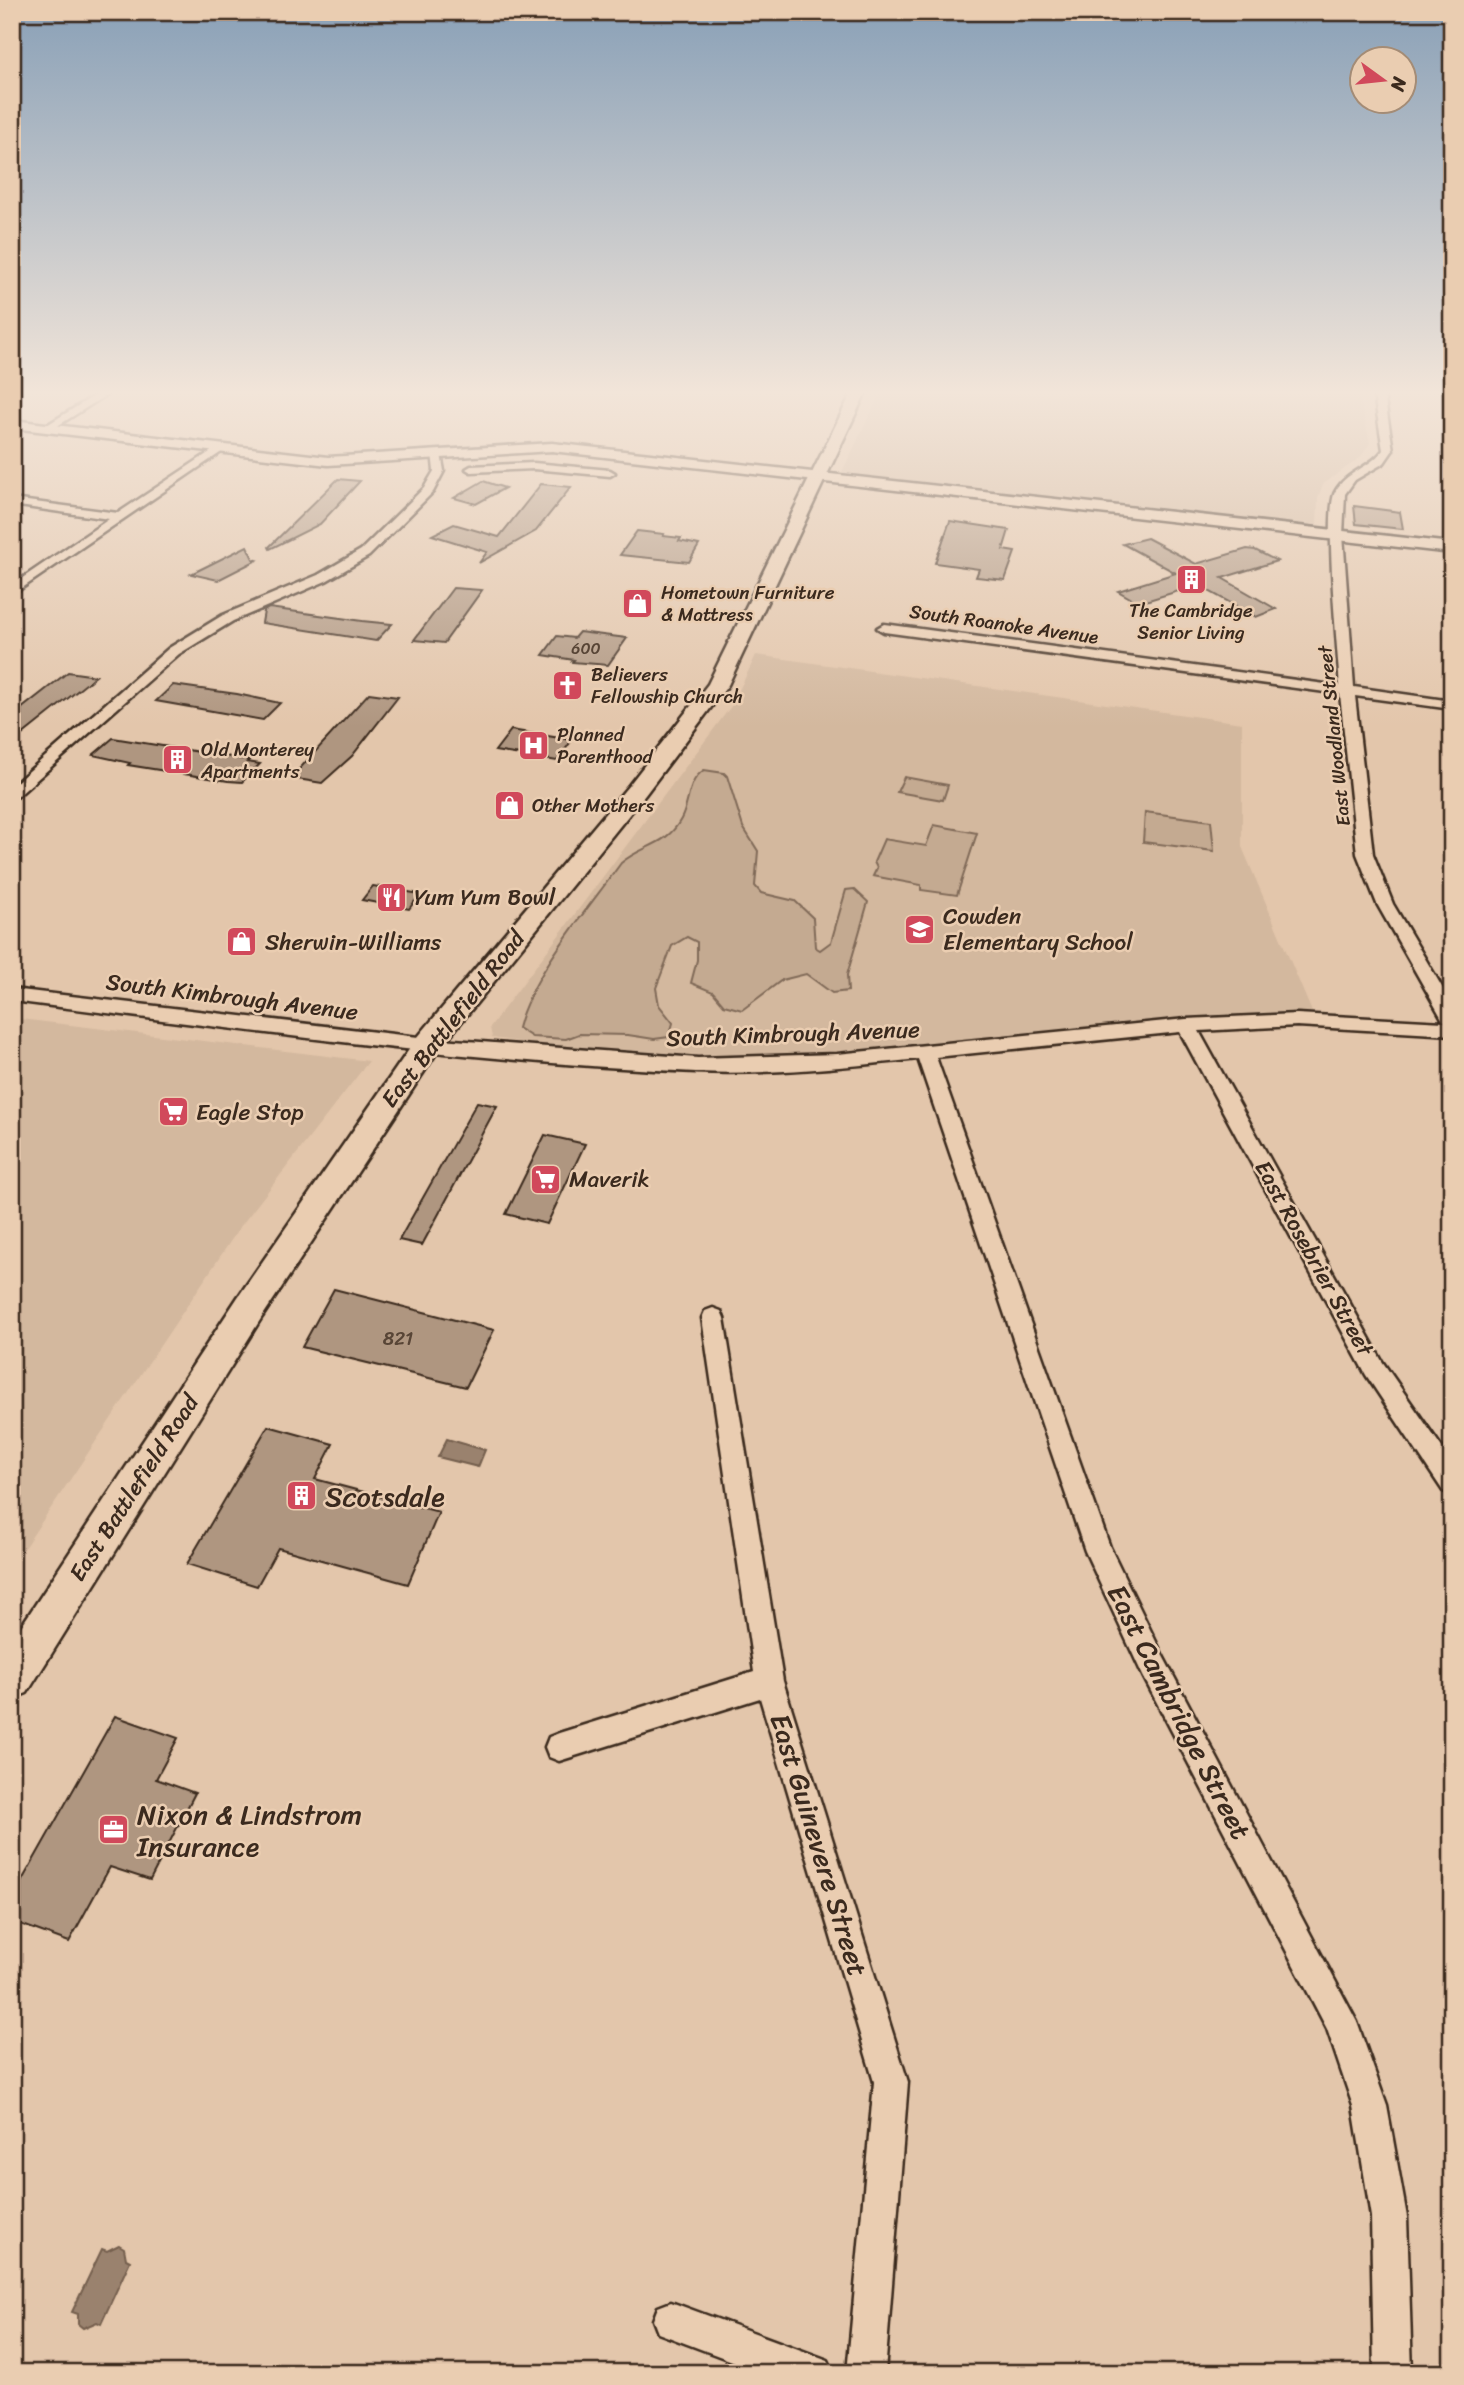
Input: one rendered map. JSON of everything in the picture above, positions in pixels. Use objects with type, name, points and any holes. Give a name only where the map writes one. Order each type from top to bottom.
[{"type":"main road","name":"East Battlefield Road","points":[[12,1678],[250,1307],[427,1045],[637,790],[718,685],[803,505]]},
{"type":"street","points":[[36,505],[120,517]]},
{"type":"street","points":[[12,591],[137,505]]},
{"type":"street","points":[[12,794],[174,651],[228,618],[323,578],[365,553],[413,505]]},
{"type":"street","points":[[1066,505],[1452,548]]},
{"type":"street","name":"East Woodland Street","points":[[1338,505],[1337,535],[1347,691],[1365,853],[1385,904],[1452,1020]]},
{"type":"street","name":"South Roanoke Avenue","points":[[884,628],[1452,705]]},
{"type":"street","name":"South Kimbrough Avenue","points":[[12,995],[427,1045],[698,1065],[836,1061],[1186,1026],[1297,1020],[1452,1029]]},
{"type":"street","name":"East Rosebrier Street","points":[[1186,1026],[1374,1368],[1452,1483]]},
{"type":"street","name":"East Cambridge Street","points":[[925,1054],[1098,1551],[1153,1666],[1340,2022],[1366,2094],[1389,2217],[1393,2373]]},
{"type":"street","name":"East Guinevere Street","points":[[713,1318],[769,1681],[891,2082],[866,2373]]},
{"type":"street","points":[[559,1747],[769,1681]]},
{"type":"street","points":[[671,2320],[815,2373]]},
{"type":"shaded area","points":[[1132,505],[1318,505],[1317,525]]},
{"type":"shaded area","name":"Cowden Elementary School","points":[[756,655],[1242,723],[1242,847],[1312,1012],[1261,1013],[818,1053],[722,1056],[569,1049],[492,1038],[490,1027],[732,705]]},
{"type":"shaded area","points":[[704,770],[724,773],[727,776],[743,827],[758,851],[755,886],[761,893],[795,901],[813,918],[815,947],[820,950],[831,942],[846,890],[854,889],[868,902],[847,975],[848,991],[832,993],[806,974],[782,980],[742,1010],[724,1005],[713,992],[691,983],[697,960],[697,942],[687,937],[672,946],[656,988],[659,1005],[673,1023],[669,1037],[654,1039],[628,1035],[579,1034],[566,1039],[532,1037],[518,1028],[535,986],[577,921],[621,863],[661,840],[675,828],[684,812],[694,780]]},
{"type":"shaded area","points":[[904,777],[948,785],[943,800],[897,792]]},
{"type":"shaded area","points":[[1145,812],[1211,821],[1214,851],[1143,842]]},
{"type":"shaded area","points":[[934,825],[977,833],[957,895],[921,890],[921,885],[873,876],[877,868],[874,862],[884,839],[926,846]]},
{"type":"shaded area","points":[[12,1018],[369,1061],[240,1227],[12,1566]]},
{"type":"shaded area","points":[[447,1439],[485,1450],[478,1467],[438,1457]]},
{"type":"shaded area","points":[[119,2245],[124,2248],[126,2259],[130,2261],[101,2324],[97,2322],[83,2328],[78,2324],[78,2314],[72,2312],[102,2249],[107,2251]]},
{"type":"building","points":[[311,505],[337,505],[320,524],[270,549],[269,547]]},
{"type":"building","points":[[524,505],[556,505],[536,531],[479,563],[487,552],[432,535],[454,524],[499,537]]},
{"type":"building","points":[[1354,506],[1400,512],[1403,529],[1356,524]]},
{"type":"building","points":[[950,521],[1009,530],[1003,550],[1015,552],[1005,580],[976,577],[979,569],[935,563]]},
{"type":"building","points":[[637,531],[664,534],[663,536],[681,538],[679,541],[699,545],[689,562],[620,555]]},
{"type":"building","name":"The Cambridge Senior Living","points":[[1147,538],[1196,564],[1247,549],[1277,561],[1222,578],[1276,609],[1256,617],[1198,585],[1139,603],[1118,591],[1176,573],[1123,544]]},
{"type":"building","points":[[247,546],[253,559],[257,560],[218,580],[191,574]]},
{"type":"building","points":[[453,588],[482,590],[444,643],[414,640]]},
{"type":"building","points":[[269,608],[392,624],[376,641],[262,623],[264,611]]},
{"type":"building","points":[[579,632],[627,638],[608,665],[572,662],[574,660],[543,655],[557,636],[574,638]]},
{"type":"building","points":[[68,672],[96,676],[12,743],[12,716]]},
{"type":"building","name":"Old Monterey Apartments","points":[[173,685],[280,703],[263,720],[156,701]]},
{"type":"building","name":"Old Monterey Apartments","points":[[369,693],[398,697],[352,756],[322,783],[291,778]]},
{"type":"building","name":"Planned Parenthood","points":[[511,730],[572,740],[557,761],[495,751]]},
{"type":"building","name":"Old Monterey Apartments","points":[[113,738],[260,764],[242,782],[128,765],[130,763],[93,755]]},
{"type":"building","name":"Yum Yum Bowl","points":[[373,886],[420,894],[409,909],[362,900]]},
{"type":"building","points":[[477,1102],[497,1106],[422,1245],[399,1240]]},
{"type":"building","name":"Maverik","points":[[545,1135],[585,1144],[547,1224],[506,1214]]},
{"type":"building","points":[[334,1289],[494,1330],[466,1387],[302,1347]]},
{"type":"building","name":"Scotsdale","points":[[268,1426],[333,1444],[315,1479],[439,1512],[408,1584],[278,1548],[257,1586],[187,1564]]},
{"type":"building","name":"Nixon & Lindstrom Insurance","points":[[115,1716],[178,1738],[156,1779],[195,1793],[150,1880],[110,1867],[69,1942],[12,1921],[12,1898]]},
{"type":"place","name":"The Cambridge Senior Living","points":[[1191,579]]},
{"type":"place","name":"Hometown Furniture & Mattress","points":[[638,603]]},
{"type":"place","name":"Believers Fellowship Church","points":[[568,685]]},
{"type":"place","name":"Planned Parenthood","points":[[534,745]]},
{"type":"place","name":"Old Monterey Apartments","points":[[178,760]]},
{"type":"place","name":"Other Mothers","points":[[509,805]]},
{"type":"place","name":"Yum Yum Bowl","points":[[391,897]]},
{"type":"place","name":"Cowden Elementary School","points":[[920,929]]},
{"type":"place","name":"Sherwin-Williams","points":[[242,942]]},
{"type":"place","name":"Eagle Stop","points":[[173,1112]]},
{"type":"place","name":"Maverik","points":[[546,1179]]},
{"type":"place","name":"Scotsdale","points":[[302,1496]]},
{"type":"place","name":"Nixon & Lindstrom Insurance","points":[[114,1830]]}]
